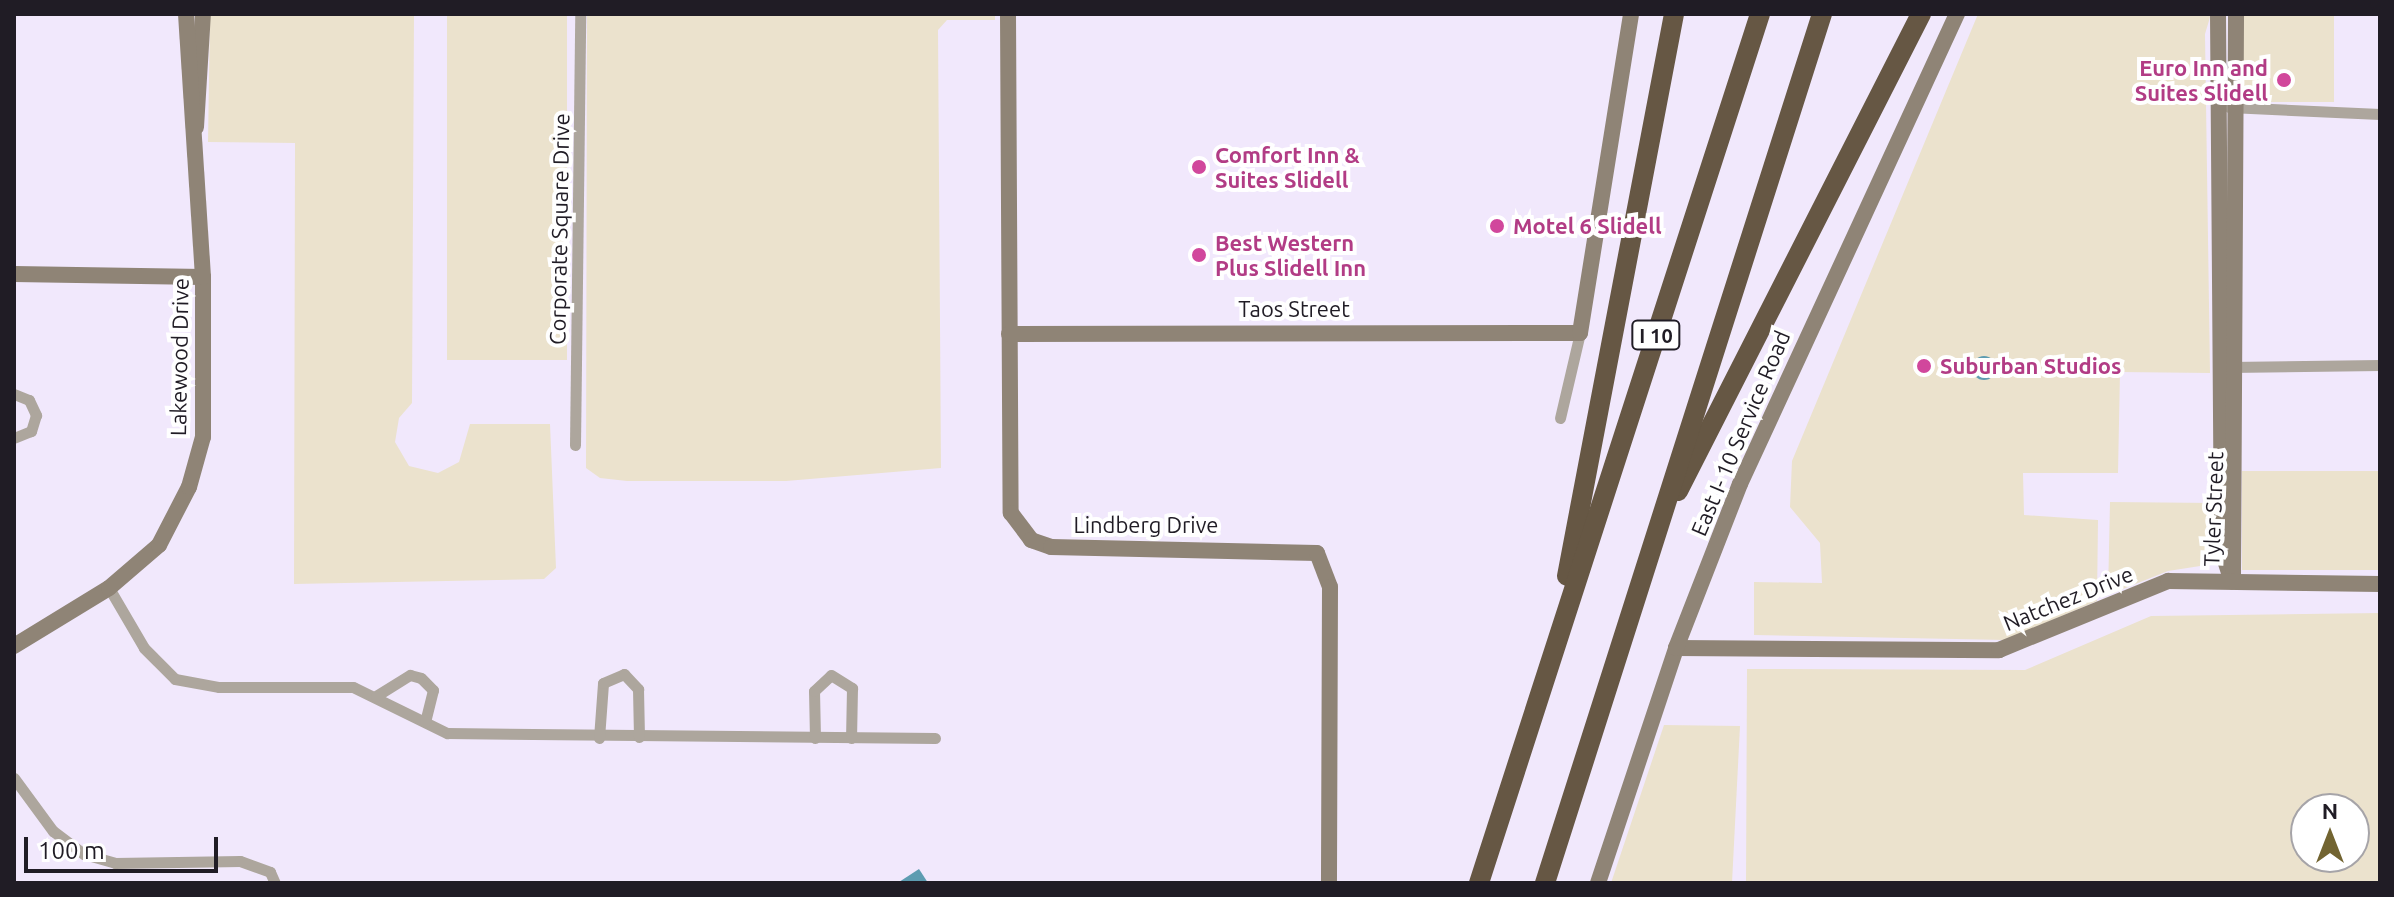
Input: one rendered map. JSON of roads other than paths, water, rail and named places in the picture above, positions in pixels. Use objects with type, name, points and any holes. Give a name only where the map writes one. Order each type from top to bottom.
[{"type":"highway","points":[[1552,657],[1674,14]]},
{"type":"highway","name":"I 10","points":[[1479,883],[1760,14]]},
{"type":"highway","name":"I 10","points":[[1545,883],[1822,14]]},
{"type":"highway","points":[[1654,537],[1921,14]]},
{"type":"street","name":"Lakewood Drive","points":[[14,646],[109,588],[159,545],[189,487],[203,437],[203,277],[196,129],[186,14]]},
{"type":"street","name":"Lakewood Drive","points":[[196,129],[203,14]]},
{"type":"street","name":"Corporate Square Drive","points":[[575,445],[580,14]]},
{"type":"street","name":"Lindberg Drive","points":[[1008,14],[1011,513],[1031,540],[1086,549],[1302,548],[1317,553],[1326,568],[1329,883]]},
{"type":"street","points":[[1560,418],[1580,333],[1631,14]]},
{"type":"street","name":"East I- 10 Service Road","points":[[1598,883],[1676,648],[1764,429],[1957,14]]},
{"type":"street","name":"Tyler Street","points":[[2218,14],[2217,107],[2228,367]]},
{"type":"street","name":"Tyler Street","points":[[2232,581],[2222,551],[2236,108],[2236,14]]},
{"type":"street","points":[[2217,107],[2380,114]]},
{"type":"street","points":[[14,274],[203,277]]},
{"type":"street","name":"Taos Street","points":[[1009,334],[1580,333]]},
{"type":"street","points":[[2228,367],[2380,365]]},
{"type":"street","points":[[14,394],[29,400],[36,415],[31,431],[14,438]]},
{"type":"street","name":"Natchez Drive","points":[[1676,648],[1999,650],[2168,581],[2380,584]]},
{"type":"street","points":[[109,588],[144,648],[175,679],[219,687],[353,687],[425,722],[476,737],[935,738]]},
{"type":"street","points":[[599,738],[603,683],[624,674],[638,689],[639,737]]},
{"type":"street","points":[[376,696],[410,675],[421,678],[433,690],[425,722]]},
{"type":"street","points":[[815,738],[814,691],[831,675],[852,688],[851,738]]},
{"type":"street","points":[[14,778],[53,831],[84,854],[115,863],[240,861],[270,872],[275,883]]},
{"type":"water","points":[[1984,356],[1993,359],[1996,368],[1993,377],[1984,380],[1975,377],[1972,368],[1975,359]]},
{"type":"water","points":[[919,869],[928,883],[897,883]]},
{"type":"place","name":"Euro Inn and Suites Slidell","points":[[2284,80]]},
{"type":"place","name":"Comfort Inn & Suites Slidell","points":[[1199,167]]},
{"type":"place","name":"Motel 6 Slidell","points":[[1497,226]]},
{"type":"place","name":"Best Western Plus Slidell Inn","points":[[1199,255]]},
{"type":"place","name":"Suburban Studios","points":[[1924,366]]}]
